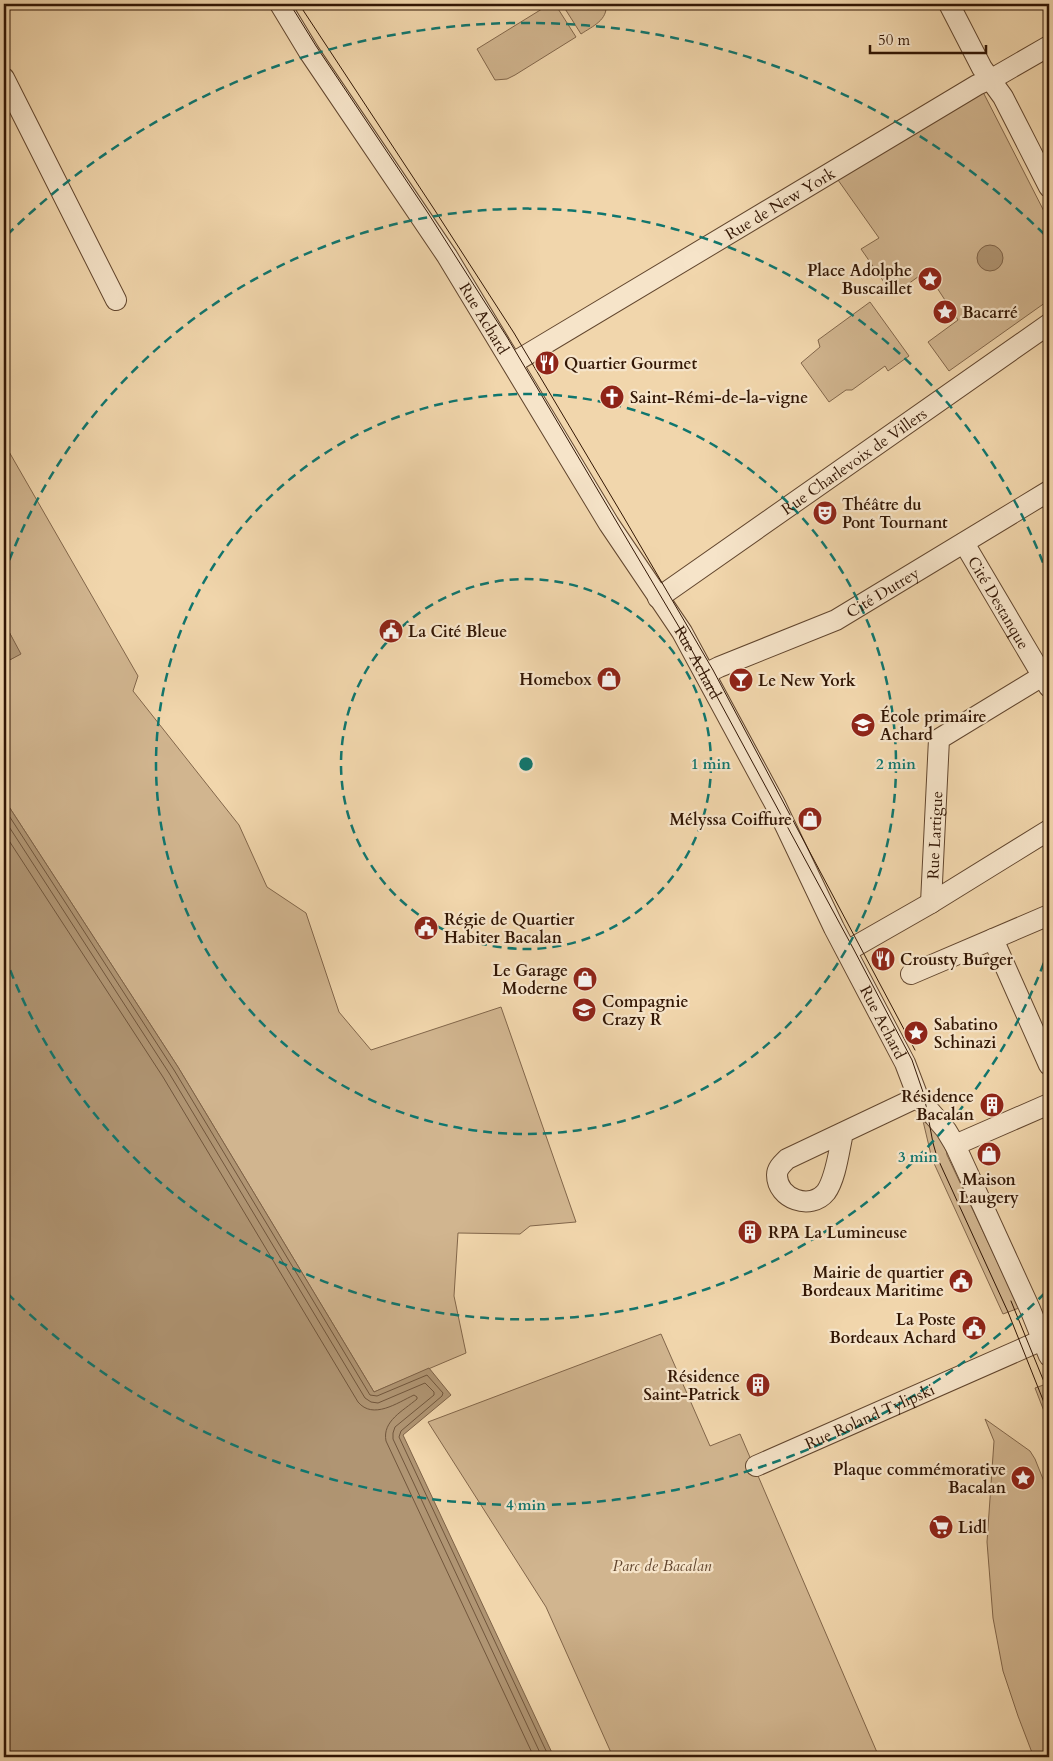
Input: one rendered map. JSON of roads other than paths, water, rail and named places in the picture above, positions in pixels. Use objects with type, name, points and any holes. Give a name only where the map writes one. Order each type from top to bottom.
[{"type":"street","name":"Rue Achard","points":[[280,4],[309,52],[447,256],[610,524],[682,632],[775,804],[846,951],[905,1063],[918,1097],[946,1130],[955,1145],[1047,1344]]},
{"type":"street","points":[[949,4],[982,68],[1003,97],[1049,187]]},
{"type":"street","name":"Rue de New York","points":[[513,363],[989,78],[997,76],[1049,46]]},
{"type":"street","points":[[4,78],[116,300]]},
{"type":"street","name":"Rue Charlevoix de Villers","points":[[658,598],[1049,324]]},
{"type":"street","name":"Cité Dutrey","points":[[705,674],[836,620],[1049,490]]},
{"type":"street","name":"Cité Destanque","points":[[964,543],[1047,678]]},
{"type":"street","name":"Rue Lartigue","points":[[931,903],[939,739],[1047,678]]},
{"type":"street","points":[[846,951],[931,903],[1049,830]]},
{"type":"street","points":[[911,974],[1049,915]]},
{"type":"street","points":[[993,939],[1049,1065]]},
{"type":"street","points":[[843,1133],[918,1097]]},
{"type":"street","points":[[955,1145],[1049,1104]]},
{"type":"street","name":"Rue Roland Tylipski","points":[[756,1466],[984,1366],[1047,1344]]},
{"type":"water","points":[[990,245],[999,249],[1003,258],[999,267],[990,271],[981,267],[977,258],[981,249]]},
{"type":"water","points":[[7,628],[21,654],[4,663],[4,630]]},
{"type":"water","points":[[4,799],[178,1067],[374,1392],[429,1368],[451,1395],[403,1435],[554,1757],[4,1757]]},
{"type":"tram line","points":[[290,4],[428,213],[507,337],[682,632],[853,948],[912,1060],[924,1095],[937,1157],[1008,1312],[1049,1415]]},
{"type":"tram line","points":[[299,4],[514,333],[623,516],[713,670],[915,1050]]},
{"type":"tram line","points":[[1011,1301],[1049,1394]]},
{"type":"place","name":"Place Adolphe Buscaillet","points":[[930,279]]},
{"type":"place","name":"Bacarré","points":[[945,312]]},
{"type":"place","name":"Quartier Gourmet","points":[[547,363]]},
{"type":"place","name":"Saint-Rémi-de-la-vigne","points":[[612,397]]},
{"type":"place","name":"Théâtre du Pont Tournant","points":[[825,513]]},
{"type":"place","name":"La Cité Bleue","points":[[391,631]]},
{"type":"place","name":"Homebox","points":[[609,679]]},
{"type":"place","name":"Le New York","points":[[741,680]]},
{"type":"place","name":"École primaire Achard","points":[[863,725]]},
{"type":"place","name":"Mélyssa Coiffure","points":[[810,819]]},
{"type":"place","name":"Régie de Quartier Habiter Bacalan","points":[[426,928]]},
{"type":"place","name":"Crousty Burger","points":[[883,959]]},
{"type":"place","name":"Le Garage Moderne","points":[[585,979]]},
{"type":"place","name":"Compagnie Crazy R","points":[[584,1010]]},
{"type":"place","name":"Sabatino Schinazi","points":[[916,1033]]},
{"type":"place","name":"Résidence Bacalan","points":[[992,1105]]},
{"type":"place","name":"Maison Laugery","points":[[989,1154]]},
{"type":"place","name":"RPA La Lumineuse","points":[[750,1232]]},
{"type":"place","name":"Mairie de quartier Bordeaux Maritime","points":[[961,1281]]},
{"type":"place","name":"La Poste Bordeaux Achard","points":[[974,1328]]},
{"type":"place","name":"Résidence Saint-Patrick","points":[[758,1385]]},
{"type":"place","name":"Plaque commémorative Bacalan","points":[[1023,1478]]},
{"type":"place","name":"Lidl","points":[[941,1527]]},
{"type":"park label","name":"Parc de Bacalan","points":[[662,1565]]}]
